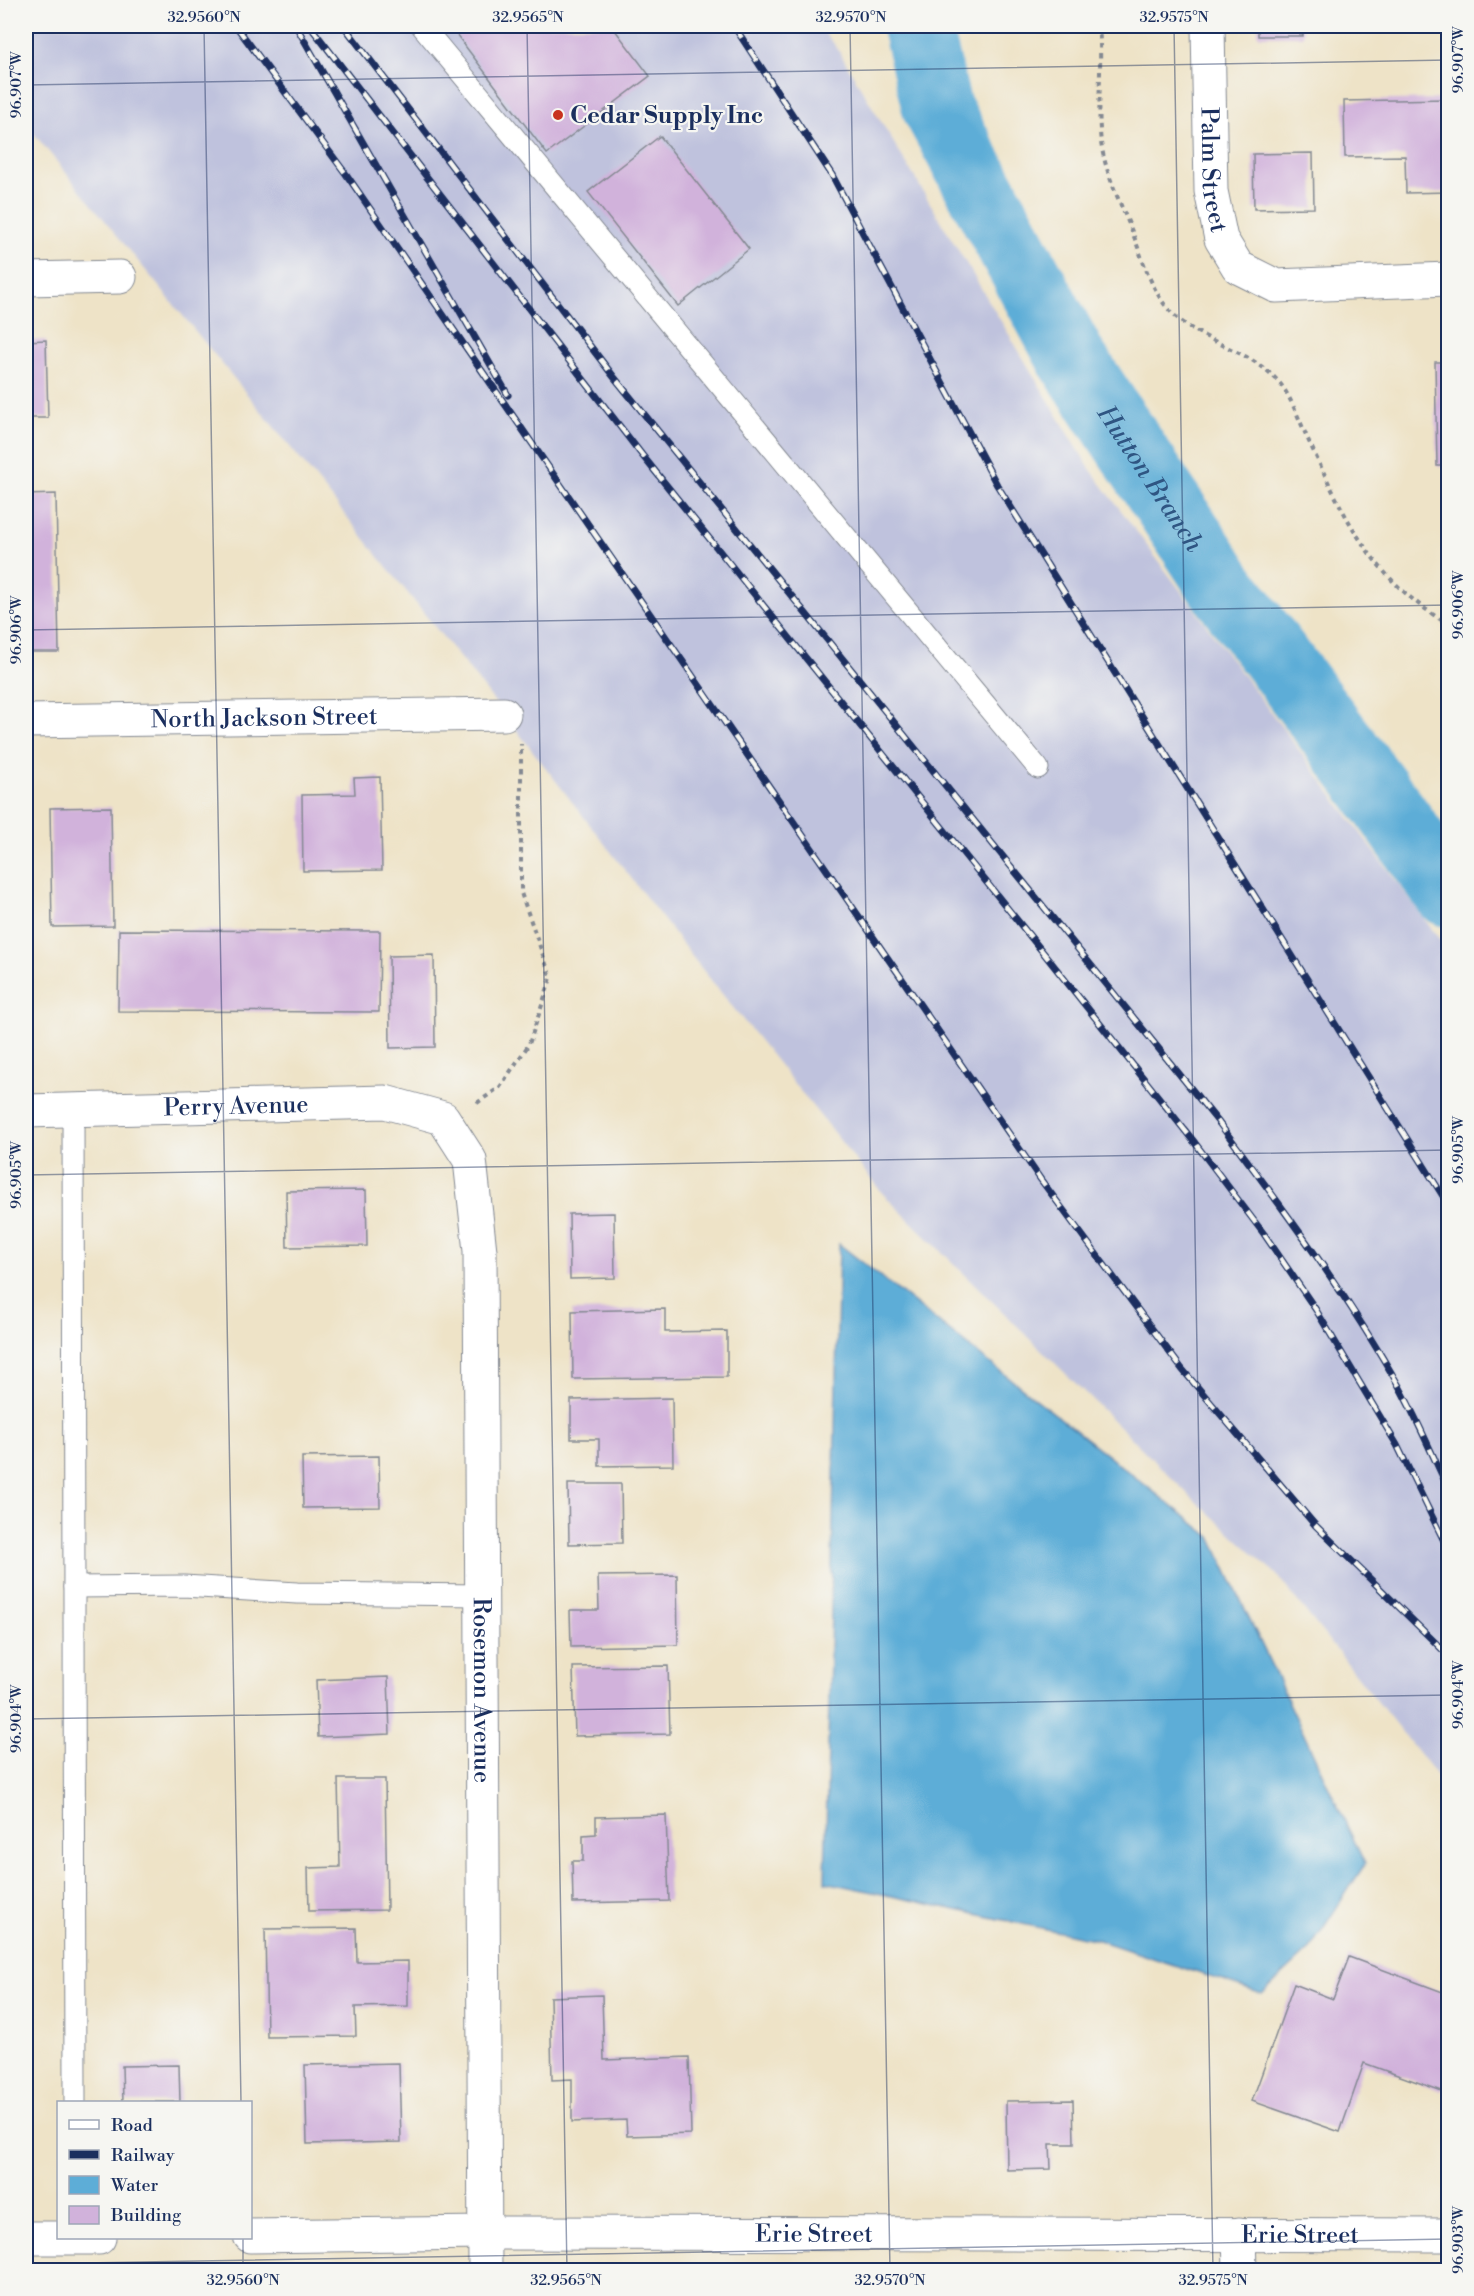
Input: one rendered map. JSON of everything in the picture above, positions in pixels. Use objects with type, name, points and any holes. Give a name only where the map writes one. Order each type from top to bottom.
[{"type":"street","name":"Palm Street","points":[[1208,26],[1211,191],[1221,239],[1238,267],[1276,286],[1449,279]]},
{"type":"street","points":[[26,279],[120,278]]},
{"type":"street","name":"North Jackson Street","points":[[26,721],[504,714]]},
{"type":"street","name":"Perry Avenue","points":[[26,1111],[385,1102],[445,1121]]},
{"type":"street","name":"Rosemon Avenue","points":[[445,1121],[470,1160],[480,1251],[485,2271]]},
{"type":"street","name":"Erie Street","points":[[252,2236],[484,2233],[1449,2235]]},
{"type":"street","points":[[1239,2234],[1240,2271]]},
{"type":"street","points":[[26,2238],[57,2238]]},
{"type":"lane","points":[[422,26],[1038,768]]},
{"type":"lane","points":[[73,1110],[75,2101]]},
{"type":"lane","points":[[74,1587],[184,1586],[297,1593],[482,1595]]},
{"type":"path","points":[[1099,26],[1100,131],[1104,156],[1154,289],[1170,311],[1194,331],[1258,362],[1283,387],[1346,518],[1374,560],[1424,609],[1449,624]]},
{"type":"path","points":[[445,1121],[500,1087],[529,1044],[551,978],[521,893],[521,720],[504,714]]},
{"type":"shaded area","points":[[26,26],[818,26],[835,45],[1088,466],[1448,951],[1448,1790],[1276,1574],[1192,1498],[883,1194],[690,954],[487,692],[327,492],[26,124]]},
{"type":"water","points":[[839,1244],[1211,1537],[1365,1864],[1309,1950],[1262,1994],[1098,1940],[825,1882]]},
{"type":"building","name":"Cedar Supply Inc","points":[[450,26],[612,26],[650,76],[547,154]]},
{"type":"building","points":[[1258,26],[1303,26],[1303,36],[1258,36]]},
{"type":"building","points":[[1446,99],[1448,192],[1406,193],[1405,156],[1345,157],[1344,101]]},
{"type":"building","points":[[660,136],[749,249],[678,306],[588,192]]},
{"type":"building","points":[[1313,153],[1314,208],[1254,209],[1253,154]]},
{"type":"building","points":[[46,340],[48,418],[26,418],[26,341]]},
{"type":"building","points":[[1435,362],[1448,362],[1448,466],[1437,466]]},
{"type":"building","points":[[56,494],[59,652],[26,652],[26,495]]},
{"type":"building","points":[[380,777],[382,870],[303,871],[302,795],[355,794],[354,778]]},
{"type":"building","points":[[111,807],[113,926],[52,927],[50,808]]},
{"type":"building","points":[[119,930],[380,931],[379,1012],[118,1011]]},
{"type":"building","points":[[434,955],[435,1047],[390,1048],[389,956]]},
{"type":"building","points":[[366,1190],[367,1246],[287,1247],[286,1191]]},
{"type":"building","points":[[614,1213],[615,1278],[570,1279],[569,1214]]},
{"type":"building","points":[[665,1309],[665,1332],[727,1331],[727,1377],[573,1379],[572,1311]]},
{"type":"building","points":[[672,1398],[673,1465],[599,1466],[599,1439],[571,1439],[571,1400]]},
{"type":"building","points":[[379,1456],[380,1507],[303,1508],[302,1457]]},
{"type":"building","points":[[568,1484],[621,1484],[622,1543],[569,1544]]},
{"type":"building","points":[[677,1575],[678,1645],[571,1647],[570,1610],[599,1610],[598,1576]]},
{"type":"building","points":[[668,1666],[670,1734],[575,1736],[573,1667]]},
{"type":"building","points":[[388,1677],[390,1734],[318,1737],[316,1680]]},
{"type":"building","points":[[338,1779],[385,1779],[387,1910],[309,1911],[308,1868],[340,1867]]},
{"type":"building","points":[[666,1815],[669,1901],[573,1903],[572,1861],[583,1861],[583,1835],[596,1834],[596,1817]]},
{"type":"building","points":[[356,1928],[357,1962],[408,1961],[408,2006],[355,2007],[356,2036],[267,2037],[265,1929]]},
{"type":"building","points":[[1349,1957],[1448,1994],[1448,2072],[1442,2091],[1364,2063],[1340,2132],[1252,2101],[1294,1984],[1333,1999]]},
{"type":"building","points":[[602,1995],[604,2060],[689,2057],[691,2134],[627,2136],[626,2120],[572,2122],[572,2079],[552,2080],[550,1997]]},
{"type":"building","points":[[399,2063],[401,2142],[307,2144],[305,2065]]},
{"type":"building","points":[[179,2065],[180,2101],[123,2101],[122,2066]]},
{"type":"building","points":[[1073,2100],[1074,2144],[1050,2144],[1051,2169],[1007,2170],[1006,2101]]},
{"type":"waterway","name":"Hutton Branch","points":[[917,26],[937,108],[1072,359],[1220,583],[1385,803],[1448,892]]},
{"type":"railway","points":[[236,26],[346,174],[1041,1180],[1182,1369],[1315,1525],[1448,1655]]},
{"type":"railway","points":[[296,26],[508,395]]},
{"type":"railway","points":[[310,26],[642,455],[1046,956],[1195,1143],[1264,1234],[1316,1310],[1397,1445],[1448,1549]]},
{"type":"railway","points":[[344,26],[614,377],[1219,1123],[1336,1284],[1379,1351],[1399,1386],[1448,1488]]},
{"type":"railway","points":[[734,26],[832,175],[997,485],[1448,1204]]},
{"type":"place","name":"Cedar Supply Inc","points":[[558,115]]}]
